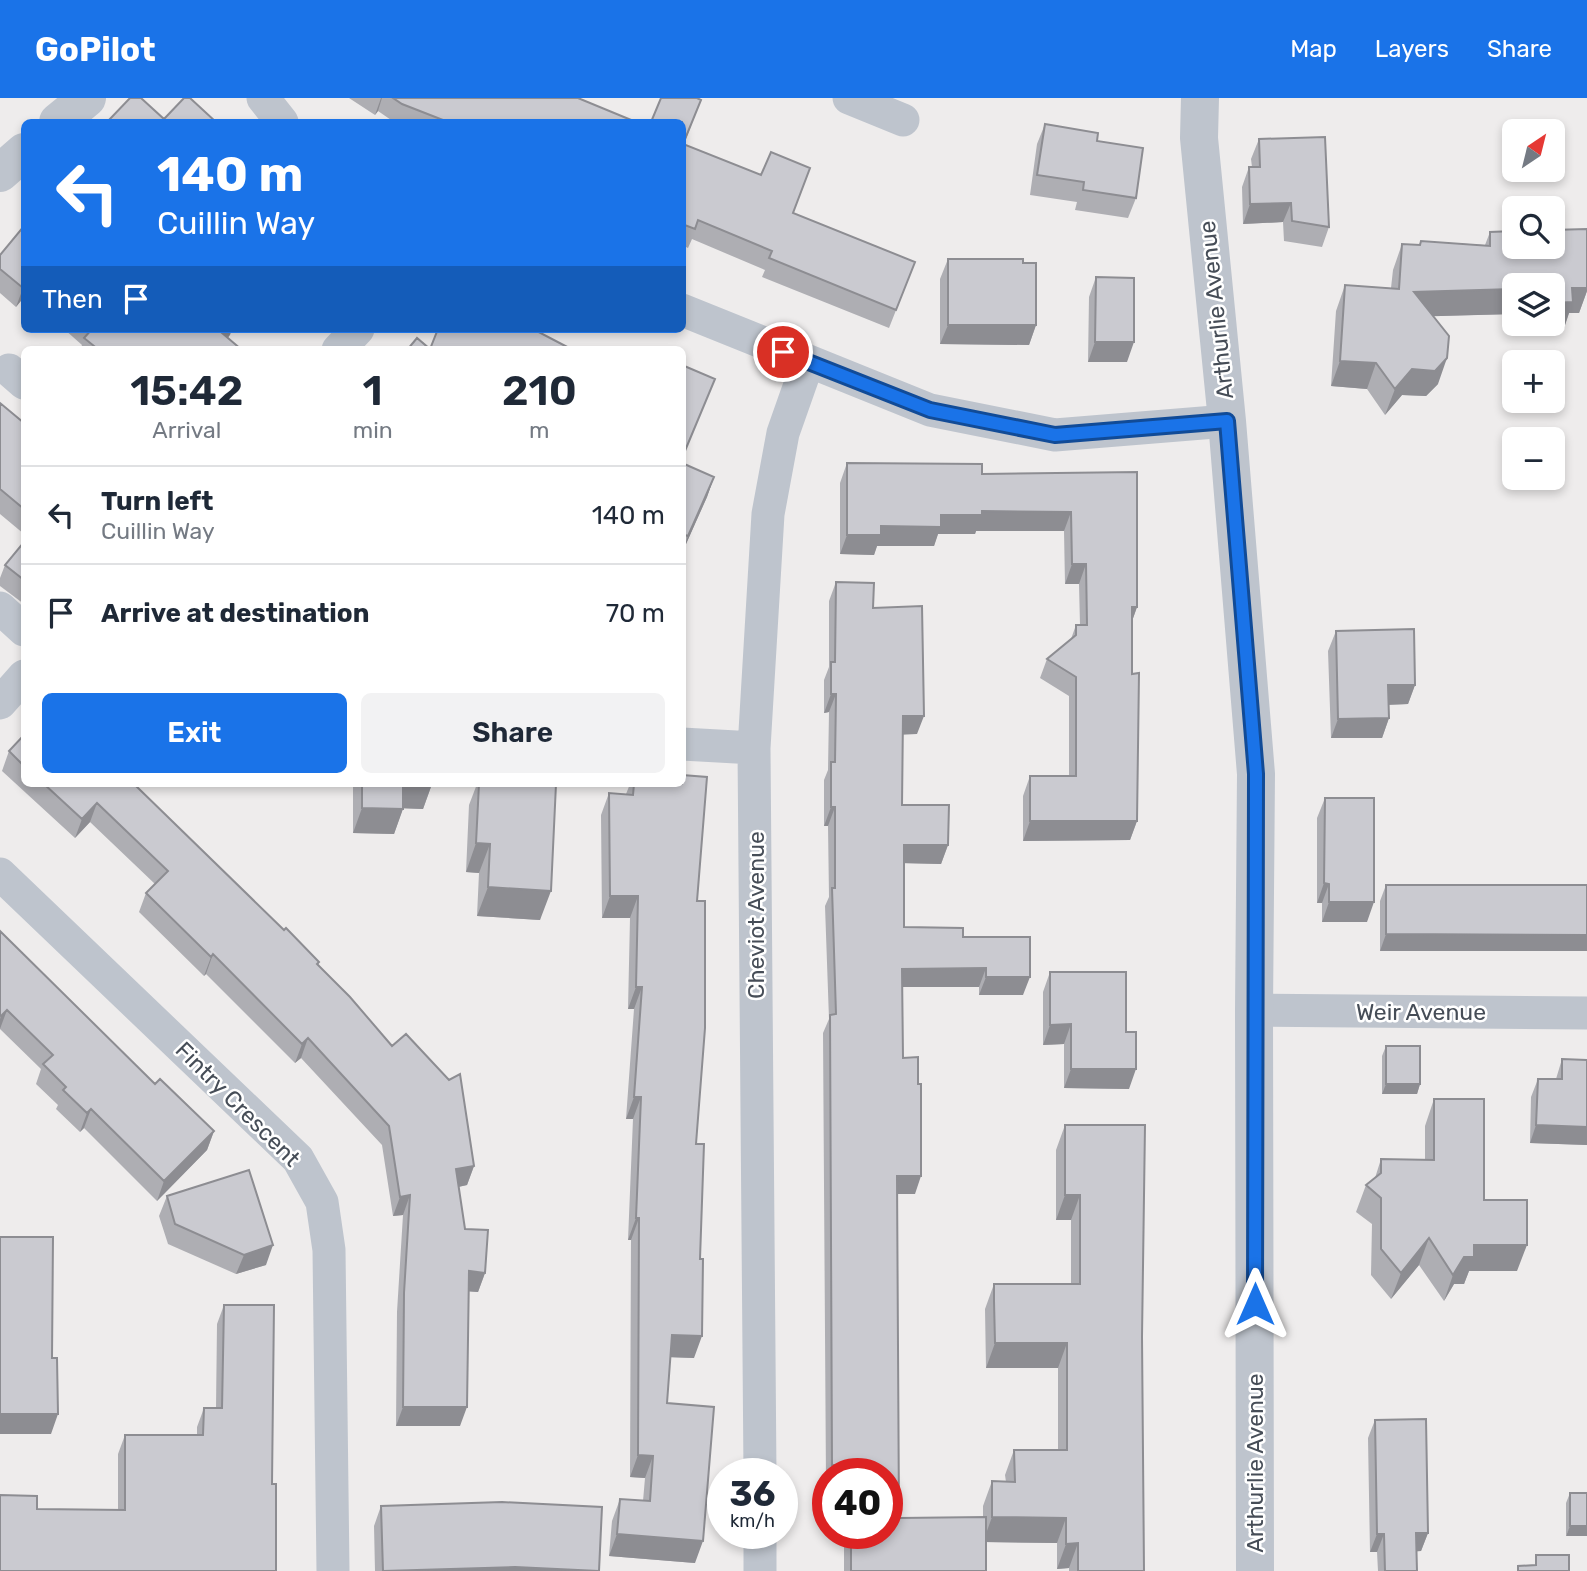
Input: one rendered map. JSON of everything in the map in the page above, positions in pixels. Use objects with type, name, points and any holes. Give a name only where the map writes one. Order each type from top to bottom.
[{"type":"street","points":[[263,98],[280,119]]},
{"type":"street","points":[[849,98],[903,120]]},
{"type":"street","name":"Arthurlie Avenue","points":[[1200,98],[1199,138],[1227,421],[1256,774],[1255,1571]]},
{"type":"street","points":[[0,173],[21,155]]},
{"type":"street","points":[[686,312],[930,410],[1055,435],[1227,421]]},
{"type":"street","points":[[342,346],[354,333]]},
{"type":"street","name":"Cheviot Avenue","points":[[760,1458],[754,748],[768,514],[783,433],[808,362]]},
{"type":"street","points":[[0,608],[21,627]]},
{"type":"street","points":[[0,703],[21,679]]},
{"type":"street","points":[[686,744],[754,748]]},
{"type":"street","name":"Fintry Crescent","points":[[0,874],[298,1159],[322,1202],[329,1250],[333,1571]]},
{"type":"street","name":"Weir Avenue","points":[[1254,1010],[1587,1013]]},
{"type":"street","points":[[760,1549],[760,1571]]},
{"type":"building","points":[[130,98],[141,98],[164,119],[110,119]]},
{"type":"building","points":[[184,98],[190,98],[213,119],[164,119]]},
{"type":"building","points":[[393,98],[578,98],[629,119],[440,119]]},
{"type":"building","points":[[661,98],[701,100],[686,137],[686,119],[652,119]]},
{"type":"building","points":[[1045,124],[1098,133],[1097,141],[1143,148],[1136,198],[1083,190],[1084,182],[1037,175]]},
{"type":"building","points":[[1325,137],[1329,227],[1292,221],[1291,203],[1250,204],[1249,167],[1260,167],[1259,139]]},
{"type":"building","points":[[686,145],[761,175],[771,152],[810,168],[793,213],[915,262],[896,310],[769,258],[772,251],[698,220],[695,229],[686,226]]},
{"type":"building","points":[[1587,229],[1587,288],[1572,288],[1573,302],[1565,302],[1565,273],[1502,273],[1502,289],[1414,292],[1449,336],[1447,358],[1435,371],[1412,369],[1395,389],[1376,363],[1340,361],[1345,285],[1399,289],[1402,244],[1420,245],[1421,241],[1490,246],[1490,232],[1502,232],[1502,259],[1565,259],[1565,230]]},
{"type":"building","points":[[21,230],[21,286],[0,269],[0,255]]},
{"type":"building","points":[[948,259],[1023,259],[1023,263],[1036,263],[1036,325],[948,325]]},
{"type":"building","points":[[1096,277],[1134,278],[1134,342],[1095,342]]},
{"type":"building","points":[[88,333],[222,333],[237,346],[94,346],[84,338]]},
{"type":"building","points":[[436,333],[541,333],[565,346],[431,346]]},
{"type":"building","points":[[417,338],[426,346],[410,346]]},
{"type":"building","points":[[686,367],[715,379],[686,448]]},
{"type":"building","points":[[0,403],[21,420],[21,506],[0,489]]},
{"type":"building","points":[[847,463],[982,464],[982,474],[1137,472],[1137,607],[1132,607],[1132,674],[1139,673],[1137,821],[1030,821],[1030,776],[1076,776],[1076,677],[1047,659],[1076,635],[1076,625],[1087,625],[1086,564],[1072,564],[1071,512],[982,511],[982,515],[941,515],[941,527],[881,526],[881,535],[847,535]]},
{"type":"building","points":[[686,465],[714,477],[686,535]]},
{"type":"building","points":[[21,546],[21,578],[5,565]]},
{"type":"building","points":[[836,582],[874,583],[873,608],[922,606],[924,716],[903,716],[902,805],[949,805],[948,845],[904,845],[904,927],[963,928],[963,937],[1030,937],[1030,977],[986,977],[986,968],[902,969],[903,1058],[918,1057],[918,1084],[921,1084],[921,1176],[897,1176],[899,1458],[832,1458],[830,1015],[836,1014],[832,888],[835,888],[835,807],[831,807],[831,762],[835,762],[836,694],[831,694],[831,662],[835,662]]},
{"type":"building","points":[[1414,629],[1415,685],[1388,685],[1389,718],[1338,719],[1336,631]]},
{"type":"building","points":[[21,738],[21,763],[9,751]]},
{"type":"building","points":[[686,775],[707,777],[697,901],[705,901],[705,1028],[696,1144],[704,1144],[700,1259],[703,1259],[702,1336],[672,1335],[667,1403],[714,1407],[710,1458],[707,1458],[703,1541],[617,1534],[620,1499],[650,1501],[653,1456],[638,1455],[639,1218],[636,1218],[641,1097],[634,1097],[642,987],[636,987],[638,896],[610,896],[609,793],[633,795],[634,787],[686,787]]},
{"type":"building","points":[[47,787],[137,787],[284,930],[286,928],[392,1046],[406,1034],[449,1080],[460,1074],[474,1166],[456,1169],[465,1229],[488,1230],[485,1273],[469,1271],[467,1407],[403,1407],[404,1293],[410,1195],[400,1197],[389,1126],[308,1038],[302,1044],[213,954],[211,957],[146,893],[168,871],[97,803],[82,819]]},
{"type":"building","points":[[362,787],[403,787],[403,809],[362,808]]},
{"type":"building","points":[[479,787],[556,787],[551,891],[488,887],[490,844],[476,843]]},
{"type":"building","points":[[1325,798],[1374,798],[1374,902],[1329,902],[1329,884],[1324,883]]},
{"type":"building","points":[[1386,885],[1587,885],[1587,935],[1386,934]]},
{"type":"building","points":[[0,931],[155,1084],[160,1079],[214,1131],[164,1181],[91,1109],[87,1113],[63,1090],[66,1087],[43,1064],[53,1055],[7,1010],[0,1015]]},
{"type":"building","points":[[1050,972],[1126,972],[1126,1032],[1136,1032],[1136,1069],[1071,1069],[1071,1024],[1050,1025]]},
{"type":"building","points":[[1386,1046],[1420,1046],[1420,1084],[1386,1084]]},
{"type":"building","points":[[1562,1059],[1587,1060],[1587,1127],[1536,1125],[1538,1079],[1562,1079]]},
{"type":"building","points":[[1434,1099],[1484,1099],[1484,1200],[1527,1200],[1527,1245],[1474,1245],[1474,1257],[1464,1257],[1453,1275],[1429,1238],[1401,1273],[1381,1249],[1381,1198],[1366,1185],[1381,1173],[1381,1159],[1434,1160]]},
{"type":"building","points":[[1065,1125],[1145,1125],[1142,1337],[1144,1571],[1078,1571],[1078,1543],[1066,1544],[1066,1518],[992,1517],[992,1481],[1015,1482],[1014,1450],[1067,1450],[1067,1343],[995,1343],[994,1301],[994,1284],[1080,1284],[1080,1195],[1065,1195]]},
{"type":"building","points":[[249,1170],[273,1245],[244,1255],[175,1224],[167,1196]]},
{"type":"building","points":[[0,1237],[53,1237],[52,1358],[57,1358],[58,1414],[0,1414]]},
{"type":"building","points":[[224,1305],[274,1305],[272,1484],[276,1484],[276,1571],[0,1571],[0,1495],[37,1496],[37,1509],[125,1510],[125,1435],[203,1435],[204,1408],[222,1408]]},
{"type":"building","points":[[1426,1419],[1428,1533],[1416,1533],[1417,1571],[1385,1571],[1384,1534],[1377,1534],[1375,1420]]},
{"type":"building","points":[[1570,1493],[1587,1493],[1587,1526],[1570,1526]]},
{"type":"building","points":[[502,1502],[602,1507],[599,1571],[515,1567],[383,1571],[381,1506]]},
{"type":"building","points":[[986,1517],[986,1571],[851,1571],[851,1549],[903,1549],[903,1518]]},
{"type":"building","points":[[1536,1555],[1569,1555],[1569,1571],[1518,1571],[1518,1566],[1536,1565]]},
{"type":"route","points":[[783,352],[930,410],[1055,435],[1227,421],[1256,774],[1255,1304]]}]
